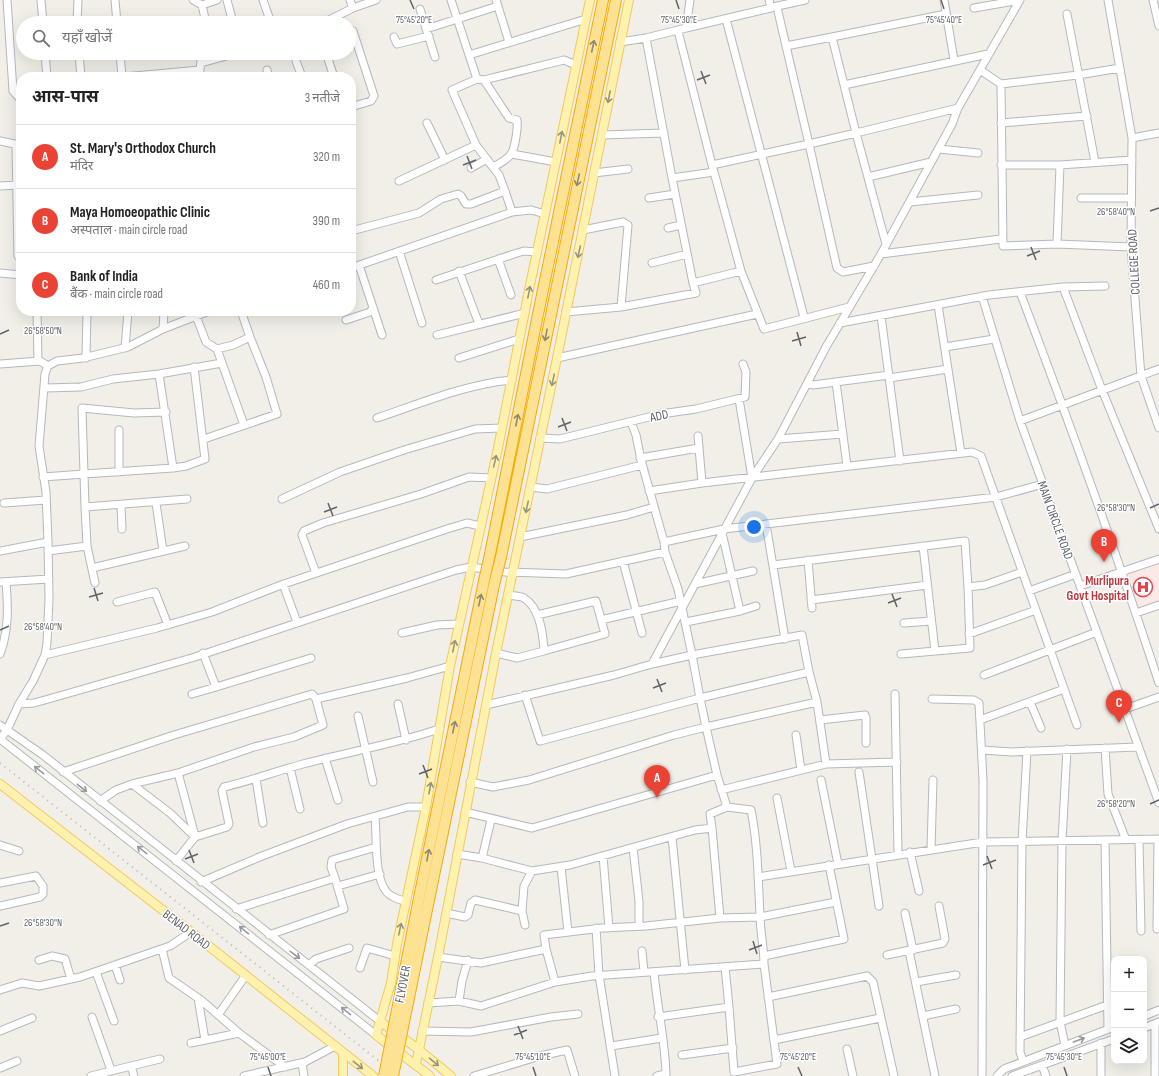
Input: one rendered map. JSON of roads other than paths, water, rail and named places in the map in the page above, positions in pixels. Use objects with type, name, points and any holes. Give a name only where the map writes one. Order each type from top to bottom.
[{"type":"highway","points":[[426,894],[484,581],[603,0]]},
{"type":"highway","points":[[426,894],[501,557],[616,0]]},
{"type":"highway","name":"FLYOVER","points":[[384,1076],[426,894]]},
{"type":"highway","name":"FLYOVER","points":[[393,1076],[426,894]]},
{"type":"main road","points":[[430,1076],[376,1035],[381,1022],[391,983],[405,901],[426,807],[450,666],[502,428],[519,339],[590,0]]},
{"type":"main road","points":[[416,1064],[438,957],[470,782],[540,438],[558,358],[629,0]]},
{"type":"main road","name":"BENAD ROAD","points":[[0,784],[192,932],[372,1076]]},
{"type":"main road","points":[[381,1022],[418,1049],[451,1076]]},
{"type":"main road","points":[[343,1076],[344,1053]]},
{"type":"street","points":[[7,0],[13,91],[16,94]]},
{"type":"street","points":[[41,0],[42,16]]},
{"type":"street","points":[[77,16],[78,0]]},
{"type":"street","points":[[115,0],[116,16]]},
{"type":"street","points":[[193,0],[202,4],[217,0]]},
{"type":"street","points":[[227,0],[231,16]]},
{"type":"street","points":[[263,0],[269,16]]},
{"type":"street","points":[[350,0],[353,8]]},
{"type":"street","points":[[337,16],[353,8],[376,0]]},
{"type":"street","points":[[451,0],[480,80],[509,118],[516,120],[518,126],[512,154],[502,163],[493,167]]},
{"type":"street","points":[[686,28],[690,0]]},
{"type":"street","points":[[769,0],[774,7],[786,46],[837,268],[843,272],[874,266]]},
{"type":"street","points":[[620,42],[678,31],[805,0]]},
{"type":"street","points":[[944,0],[954,60]]},
{"type":"street","points":[[974,8],[1020,0]]},
{"type":"street","points":[[652,664],[681,603],[694,584],[752,478],[778,439],[840,323],[881,254],[939,149],[958,108],[1020,0]]},
{"type":"street","name":"COLLEGE ROAD","points":[[1108,0],[1132,138],[1131,247],[1141,376],[1157,417],[1159,428]]},
{"type":"street","points":[[1153,0],[1159,26]]},
{"type":"street","points":[[394,37],[397,44],[497,3],[509,42]]},
{"type":"street","points":[[202,4],[205,16]]},
{"type":"street","points":[[420,9],[435,57]]},
{"type":"street","points":[[786,46],[946,14]]},
{"type":"street","points":[[1068,14],[1095,162]]},
{"type":"street","points":[[470,55],[586,19]]},
{"type":"street","points":[[726,19],[804,317]]},
{"type":"street","points":[[678,31],[741,271],[764,329],[804,317],[849,307]]},
{"type":"street","points":[[566,312],[621,307],[696,294],[681,225],[646,38]]},
{"type":"street","points":[[832,38],[886,244]]},
{"type":"street","points":[[356,40],[374,96],[371,101],[356,106]]},
{"type":"street","points":[[844,85],[954,60],[988,54]]},
{"type":"street","points":[[46,60],[47,72]]},
{"type":"street","points":[[80,60],[81,72]]},
{"type":"street","points":[[121,60],[122,72]]},
{"type":"street","points":[[200,70],[201,60]]},
{"type":"street","points":[[178,72],[200,70],[222,60]]},
{"type":"street","points":[[296,60],[300,72]]},
{"type":"street","points":[[328,60],[332,72]]},
{"type":"street","points":[[512,212],[499,175],[476,145],[452,90],[480,80],[564,60],[576,65]]},
{"type":"street","points":[[980,70],[1001,84],[1078,75],[1120,68]]},
{"type":"street","points":[[1001,84],[1001,239],[1003,246],[1056,244],[1131,247]]},
{"type":"street","points":[[672,178],[958,108]]},
{"type":"street","points":[[1001,123],[1086,116]]},
{"type":"street","points":[[427,123],[445,160]]},
{"type":"street","points":[[602,135],[664,133]]},
{"type":"street","points":[[1132,138],[1159,133]]},
{"type":"street","points":[[0,141],[16,144]]},
{"type":"street","points":[[399,181],[476,145]]},
{"type":"street","points":[[939,149],[978,153]]},
{"type":"street","points":[[512,154],[556,162]]},
{"type":"street","points":[[471,168],[487,160]]},
{"type":"street","points":[[1001,166],[1060,165],[1132,160]]},
{"type":"street","points":[[868,177],[931,162]]},
{"type":"street","points":[[1056,244],[1060,165]]},
{"type":"street","points":[[594,173],[628,169]]},
{"type":"street","points":[[0,186],[16,185]]},
{"type":"street","points":[[356,230],[419,213],[441,199],[458,194],[466,204],[471,204],[504,191]]},
{"type":"street","points":[[648,198],[675,194]]},
{"type":"street","points":[[910,202],[978,195]]},
{"type":"street","points":[[1081,198],[1132,198]]},
{"type":"street","points":[[356,266],[512,212],[531,210],[545,214]]},
{"type":"street","points":[[583,230],[623,222],[628,225],[621,307]]},
{"type":"street","points":[[668,228],[681,225]]},
{"type":"street","points":[[881,254],[1001,239]]},
{"type":"street","points":[[399,251],[422,323]]},
{"type":"street","points":[[436,280],[524,251],[537,252]]},
{"type":"street","points":[[652,263],[687,254]]},
{"type":"street","points":[[498,259],[511,295]]},
{"type":"street","points":[[359,265],[382,335]]},
{"type":"street","points":[[460,271],[479,324]]},
{"type":"street","points":[[694,283],[741,271]]},
{"type":"street","points":[[0,274],[16,275]]},
{"type":"street","points":[[840,323],[982,296],[1063,287],[1105,286]]},
{"type":"street","points":[[1063,287],[1102,390],[1159,528]]},
{"type":"street","points":[[1020,292],[1122,572],[1159,683]]},
{"type":"street","name":"MAIN CIRCLE ROAD","points":[[982,296],[1020,421],[1159,803]]},
{"type":"street","points":[[938,305],[961,453]]},
{"type":"street","points":[[346,320],[370,312],[373,308]]},
{"type":"street","points":[[437,336],[525,312]]},
{"type":"street","points":[[558,358],[757,314]]},
{"type":"street","points":[[37,316],[38,361]]},
{"type":"street","points":[[86,358],[87,316]]},
{"type":"street","points":[[125,348],[128,316]]},
{"type":"street","points":[[163,329],[164,316]]},
{"type":"street","points":[[48,366],[57,361],[86,358],[125,348],[163,329],[196,316],[206,342],[217,349],[244,425]]},
{"type":"street","points":[[204,439],[277,414],[242,316]]},
{"type":"street","points":[[881,316],[900,461]]},
{"type":"street","points":[[217,349],[233,346],[250,337]]},
{"type":"street","points":[[459,358],[519,339]]},
{"type":"street","points":[[945,347],[994,339]]},
{"type":"street","points":[[0,364],[38,361],[48,366]]},
{"type":"street","points":[[45,388],[81,386],[113,379],[159,374],[222,362]]},
{"type":"street","points":[[743,364],[746,372],[746,392],[745,397],[739,398],[752,478]]},
{"type":"street","points":[[48,366],[39,439],[46,500],[48,542],[49,599],[45,655],[7,730],[0,739],[376,1035]]},
{"type":"street","points":[[43,477],[75,473],[84,474],[173,468],[186,466],[205,459],[204,439],[194,367]]},
{"type":"street","points":[[808,383],[813,385],[948,369]]},
{"type":"street","points":[[1020,421],[1159,369]]},
{"type":"street","points":[[159,374],[166,412],[173,468]]},
{"type":"street","points":[[377,418],[439,397],[495,381],[512,380]]},
{"type":"street","points":[[836,382],[847,466]]},
{"type":"street","name":"ADD","points":[[540,438],[560,439],[739,398]]},
{"type":"street","points":[[95,583],[87,546],[82,408],[134,413],[166,412]]},
{"type":"street","points":[[631,422],[636,435],[641,461],[664,542],[665,552],[686,622],[706,727],[717,775],[727,807]]},
{"type":"street","points":[[282,499],[340,472],[404,450],[468,431],[487,427],[502,428]]},
{"type":"street","points":[[119,430],[119,472]]},
{"type":"street","points":[[778,439],[843,434]]},
{"type":"street","points":[[698,436],[702,483]]},
{"type":"street","points":[[531,487],[547,489],[641,461],[699,448]]},
{"type":"street","points":[[649,491],[702,483],[961,453],[972,452],[981,456],[1077,725]]},
{"type":"street","points":[[316,573],[302,535],[304,531],[323,523],[422,494],[469,477],[491,478]]},
{"type":"street","points":[[664,542],[766,524],[996,498],[1043,484]]},
{"type":"street","points":[[85,507],[120,506],[187,499]]},
{"type":"street","points":[[4,503],[46,500]]},
{"type":"street","points":[[156,503],[163,551]]},
{"type":"street","points":[[120,506],[122,529]]},
{"type":"street","points":[[520,537],[627,515],[654,507]]},
{"type":"street","points":[[45,655],[168,625],[212,612],[283,584],[467,523],[480,526]]},
{"type":"street","points":[[766,524],[785,638]]},
{"type":"street","points":[[723,531],[731,576],[740,611]]},
{"type":"street","points":[[773,565],[965,541],[970,648],[901,654]]},
{"type":"street","points":[[0,551],[48,542]]},
{"type":"street","points":[[48,551],[87,546]]},
{"type":"street","points":[[92,568],[185,546]]},
{"type":"street","points":[[923,546],[935,651]]},
{"type":"street","points":[[19,704],[34,703],[203,653],[456,570],[471,567],[513,573],[566,574],[665,552]]},
{"type":"street","points":[[1080,586],[1159,559]]},
{"type":"street","points":[[808,560],[812,608]]},
{"type":"street","points":[[623,561],[642,633]]},
{"type":"street","points":[[694,584],[753,571]]},
{"type":"street","points":[[968,587],[985,585],[1022,572]]},
{"type":"street","points":[[1029,591],[1076,574]]},
{"type":"street","points":[[0,654],[8,618],[3,582],[48,579]]},
{"type":"street","points":[[283,584],[297,622]]},
{"type":"street","points":[[812,600],[927,585]]},
{"type":"street","points":[[117,602],[155,592],[168,625]]},
{"type":"street","points":[[508,595],[523,597],[534,605],[543,633],[544,651]]},
{"type":"street","points":[[496,653],[517,658],[605,634],[596,601],[537,616]]},
{"type":"street","points":[[601,620],[636,610],[681,603]]},
{"type":"street","points":[[1136,613],[1159,605]]},
{"type":"street","points":[[686,622],[740,611],[756,606]]},
{"type":"street","points":[[969,634],[1036,610]]},
{"type":"street","points":[[904,623],[931,620]]},
{"type":"street","points":[[402,633],[437,625],[459,624]]},
{"type":"street","points":[[984,675],[1097,632]]},
{"type":"street","points":[[486,705],[692,655],[802,635],[809,672],[817,702],[826,764]]},
{"type":"street","points":[[203,653],[216,687]]},
{"type":"street","points":[[192,694],[311,658]]},
{"type":"street","points":[[316,699],[407,678],[450,666]]},
{"type":"street","points":[[525,695],[540,741],[700,698],[809,672]]},
{"type":"street","points":[[980,720],[1064,689]]},
{"type":"street","points":[[63,772],[174,735],[312,694],[316,699],[323,725],[294,737],[254,747],[178,773],[132,784],[116,790],[100,801]]},
{"type":"street","points":[[895,694],[898,854]]},
{"type":"street","points":[[1125,709],[1159,696]]},
{"type":"street","points":[[932,699],[974,700],[979,703],[982,750],[983,842],[982,1076]]},
{"type":"street","points":[[470,782],[493,787],[530,780],[674,735],[817,702]]},
{"type":"street","points":[[1030,702],[1041,728]]},
{"type":"street","points":[[398,704],[406,740]]},
{"type":"street","points":[[820,720],[865,715],[866,743]]},
{"type":"street","points":[[358,716],[373,782]]},
{"type":"street","points":[[0,725],[63,772],[381,1022]]},
{"type":"street","points":[[176,862],[195,837],[227,827],[229,824],[222,790],[224,788],[325,758],[406,740],[439,729]]},
{"type":"street","points":[[796,734],[801,770]]},
{"type":"street","points":[[982,750],[1027,751],[1138,747]]},
{"type":"street","points":[[1105,748],[1108,794],[1126,840]]},
{"type":"street","points":[[1065,1045],[1060,1022],[1062,841],[1066,795],[1067,749]]},
{"type":"street","points":[[1023,1061],[1020,1052],[1022,842],[1027,751]]},
{"type":"street","points":[[325,758],[338,800]]},
{"type":"street","points":[[721,790],[826,764],[897,762]]},
{"type":"street","points":[[290,768],[300,809]]},
{"type":"street","points":[[859,772],[879,906]]},
{"type":"street","points":[[178,773],[195,837]]},
{"type":"street","points":[[465,812],[491,820],[532,828],[717,775]]},
{"type":"street","points":[[256,779],[263,823]]},
{"type":"street","points":[[821,780],[838,864]]},
{"type":"street","points":[[932,849],[933,780]]},
{"type":"street","points":[[132,784],[170,814],[195,837]]},
{"type":"street","points":[[777,798],[790,871]]},
{"type":"street","points":[[201,882],[329,830],[408,807],[426,807]]},
{"type":"street","points":[[720,918],[710,814],[727,807],[751,810],[757,840],[760,917],[764,944],[768,998],[777,1064],[755,1072],[734,1072],[725,967]]},
{"type":"street","points":[[375,817],[376,847],[380,874],[386,891],[405,901]]},
{"type":"street","points":[[482,858],[491,820]]},
{"type":"street","points":[[457,854],[482,858],[532,871],[561,867],[695,830],[712,828]]},
{"type":"street","points":[[672,837],[685,970]]},
{"type":"street","points":[[758,877],[871,858],[983,842],[1159,839],[1157,929]]},
{"type":"street","points":[[1139,840],[1141,932]]},
{"type":"street","points":[[997,1076],[1004,1068],[1111,1028],[1108,1005],[1105,841]]},
{"type":"street","points":[[0,845],[20,851]]},
{"type":"street","points":[[268,934],[344,909],[331,867],[332,860],[376,847]]},
{"type":"street","points":[[632,848],[639,901],[639,926]]},
{"type":"street","points":[[910,852],[919,891]]},
{"type":"street","points":[[603,856],[609,928]]},
{"type":"street","points":[[428,1003],[459,1002],[480,1006],[555,982],[599,975],[725,967],[764,960],[844,939],[829,865]]},
{"type":"street","points":[[561,867],[568,932]]},
{"type":"street","points":[[525,925],[522,911],[524,886],[532,871]]},
{"type":"street","points":[[338,886],[380,874]]},
{"type":"street","points":[[0,883],[36,876],[43,886],[43,894],[40,897],[0,906]]},
{"type":"street","points":[[236,909],[335,878]]},
{"type":"street","points":[[446,913],[465,917],[468,914],[471,903],[474,900],[522,911]]},
{"type":"street","points":[[555,982],[546,949],[544,935],[596,928],[639,926],[720,918],[760,917],[836,902]]},
{"type":"street","points":[[887,955],[943,943],[945,939],[939,906]]},
{"type":"street","points":[[905,913],[922,1016],[935,1076]]},
{"type":"street","points":[[596,928],[599,975],[615,1076]]},
{"type":"street","points":[[0,990],[22,983],[39,986],[96,972],[170,946],[192,932]]},
{"type":"street","points":[[309,965],[316,959],[349,948]]},
{"type":"street","points":[[360,968],[368,948],[395,956]]},
{"type":"street","points":[[162,949],[169,978],[198,998],[239,1033],[285,1067]]},
{"type":"street","points":[[438,957],[481,963],[546,949]]},
{"type":"street","points":[[642,952],[644,972]]},
{"type":"street","points":[[39,960],[52,956],[65,959],[71,979]]},
{"type":"street","points":[[459,1002],[462,981],[468,960]]},
{"type":"street","points":[[115,966],[120,980]]},
{"type":"street","points":[[96,972],[114,1021]]},
{"type":"street","points":[[654,972],[658,1017],[666,1074],[657,1076]]},
{"type":"street","points":[[218,1015],[246,975]]},
{"type":"street","points":[[916,982],[956,975]]},
{"type":"street","points":[[768,998],[866,976],[873,982],[894,1076]]},
{"type":"street","points":[[198,998],[206,1040]]},
{"type":"street","points":[[1020,1037],[1108,1005]]},
{"type":"street","points":[[658,1017],[729,1007]]},
{"type":"street","points":[[922,1016],[956,1009]]},
{"type":"street","points":[[1147,1015],[1159,1010]]},
{"type":"street","points":[[422,1032],[471,1032],[551,1017],[578,1014]]},
{"type":"street","points":[[92,1017],[111,1070]]},
{"type":"street","points":[[0,1031],[32,1018]]},
{"type":"street","points":[[774,1040],[880,1018]]},
{"type":"street","points":[[1147,1027],[1157,1023],[1155,1076]]},
{"type":"street","points":[[191,1043],[239,1033]]},
{"type":"street","points":[[611,1046],[662,1038]]},
{"type":"street","points":[[1012,1076],[1111,1040]]},
{"type":"street","points":[[1101,1043],[1102,1076]]},
{"type":"street","points":[[244,1076],[302,1063],[335,1046]]},
{"type":"street","points":[[682,1055],[732,1048]]},
{"type":"street","points":[[847,1048],[854,1076]]},
{"type":"street","points":[[474,1076],[540,1056],[567,1050],[575,1076]]},
{"type":"street","points":[[91,1076],[160,1059]]},
{"type":"street","points":[[0,1068],[17,1062]]},
{"type":"street","points":[[302,1063],[304,1076]]},
{"type":"street","points":[[1042,1065],[1046,1076]]},
{"type":"street","points":[[132,1066],[134,1076]]},
{"type":"railway","points":[[0,763],[398,1076]]},
{"type":"place","name":"Maya Homoeopathic Clinic","points":[[1104,562]]},
{"type":"place","name":"Murlipura Govt Hospital","points":[[1143,587]]},
{"type":"place","name":"Bank of India","points":[[1119,723]]},
{"type":"place","name":"St. Mary's Orthodox Church","points":[[657,798]]}]
